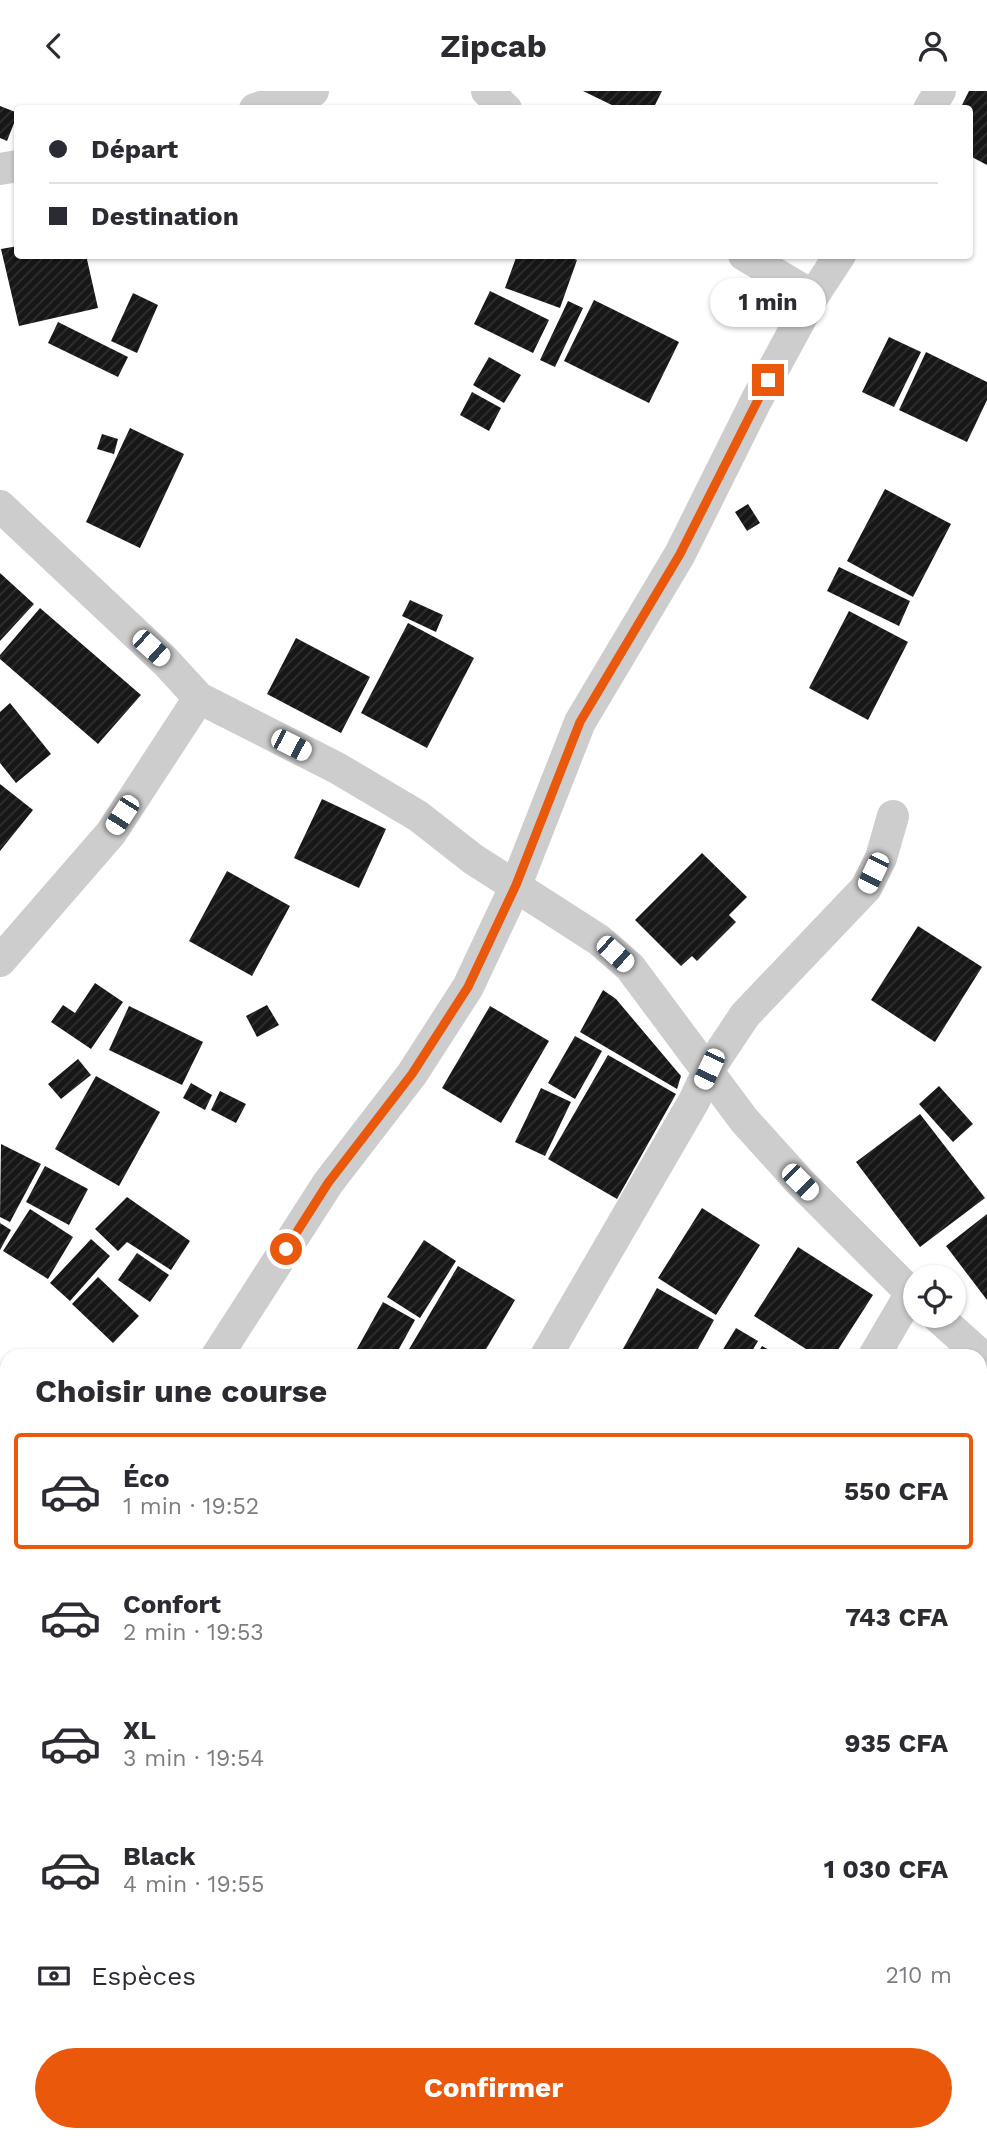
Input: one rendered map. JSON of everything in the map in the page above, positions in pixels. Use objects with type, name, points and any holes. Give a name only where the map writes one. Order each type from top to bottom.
[{"type":"street","points":[[268,105],[313,91]]},
{"type":"street","points":[[487,91],[502,105]]},
{"type":"street","points":[[751,259],[813,296]]},
{"type":"street","points":[[221,1349],[328,1183],[412,1074],[468,987],[516,885],[580,722],[680,554],[723,465],[813,296],[837,259]]},
{"type":"street","points":[[0,506],[166,662],[199,698],[337,768],[407,809],[473,859],[599,940],[630,967],[709,1069],[744,1120],[903,1285]]},
{"type":"street","points":[[0,961],[111,834],[199,698]]},
{"type":"street","points":[[550,1349],[694,1101],[709,1069],[745,1015],[866,888],[881,857],[893,816]]},
{"type":"street","points":[[878,1349],[903,1311]]},
{"type":"street","points":[[950,1328],[974,1349]]},
{"type":"building","points":[[583,91],[662,91],[655,105],[612,105]]},
{"type":"building","points":[[969,91],[987,91],[987,165],[973,158],[973,105],[962,105]]},
{"type":"building","points":[[0,106],[14,111],[14,123],[7,141],[0,138]]},
{"type":"building","points":[[14,247],[14,259],[87,259],[98,308],[19,326],[1,249]]},
{"type":"building","points":[[516,259],[577,260],[560,308],[505,288]]},
{"type":"building","points":[[490,291],[549,320],[533,353],[474,324]]},
{"type":"building","points":[[133,293],[158,305],[137,353],[111,341]]},
{"type":"building","points":[[594,300],[679,342],[649,403],[564,361]]},
{"type":"building","points":[[568,301],[583,308],[555,367],[540,360]]},
{"type":"building","points":[[58,322],[128,357],[118,377],[48,343]]},
{"type":"building","points":[[889,337],[921,352],[894,407],[862,392]]},
{"type":"building","points":[[926,352],[987,382],[987,400],[967,442],[899,410]]},
{"type":"building","points":[[489,357],[521,375],[504,403],[473,385]]},
{"type":"building","points":[[472,392],[501,408],[489,431],[460,415]]},
{"type":"building","points":[[130,428],[184,454],[140,548],[86,522]]},
{"type":"building","points":[[102,434],[118,439],[114,454],[97,449]]},
{"type":"building","points":[[885,489],[951,524],[913,597],[847,561]]},
{"type":"building","points":[[748,504],[760,523],[747,531],[735,512]]},
{"type":"building","points":[[839,567],[910,601],[899,626],[827,591]]},
{"type":"building","points":[[0,573],[34,604],[0,641]]},
{"type":"building","points":[[410,600],[443,615],[436,632],[402,616]]},
{"type":"building","points":[[40,608],[141,695],[98,744],[0,659],[0,655]]},
{"type":"building","points":[[849,611],[908,642],[868,720],[809,688]]},
{"type":"building","points":[[408,623],[474,658],[427,748],[361,713]]},
{"type":"building","points":[[296,638],[370,677],[341,733],[267,694]]},
{"type":"building","points":[[10,703],[51,754],[16,783],[0,763],[0,712]]},
{"type":"building","points":[[0,784],[33,810],[0,851]]},
{"type":"building","points":[[322,799],[386,829],[359,888],[294,858]]},
{"type":"building","points":[[702,853],[747,897],[729,915],[736,922],[697,961],[692,956],[681,966],[635,920]]},
{"type":"building","points":[[227,871],[290,906],[252,976],[189,941]]},
{"type":"building","points":[[918,926],[982,967],[935,1042],[871,1000]]},
{"type":"building","points":[[95,983],[123,1002],[91,1049],[51,1022],[63,1005],[75,1013]]},
{"type":"building","points":[[603,990],[616,999],[681,1076],[677,1089],[580,1032]]},
{"type":"building","points":[[267,1005],[279,1025],[257,1037],[246,1016]]},
{"type":"building","points":[[129,1006],[203,1042],[182,1085],[109,1050]]},
{"type":"building","points":[[490,1006],[549,1041],[501,1123],[442,1088]]},
{"type":"building","points":[[575,1036],[602,1051],[575,1099],[548,1083]]},
{"type":"building","points":[[608,1055],[676,1094],[617,1199],[548,1159]]},
{"type":"building","points":[[78,1059],[91,1075],[61,1099],[48,1084]]},
{"type":"building","points":[[96,1076],[160,1112],[119,1186],[55,1149]]},
{"type":"building","points":[[191,1083],[212,1095],[205,1110],[183,1098]]},
{"type":"building","points":[[939,1086],[973,1124],[953,1142],[919,1104]]},
{"type":"building","points":[[541,1088],[571,1102],[545,1156],[515,1142]]},
{"type":"building","points":[[220,1091],[246,1104],[236,1123],[211,1110]]},
{"type":"building","points":[[920,1114],[985,1198],[920,1247],[856,1162]]},
{"type":"building","points":[[1,1144],[41,1164],[10,1222],[0,1217]]},
{"type":"building","points":[[45,1166],[88,1189],[69,1225],[26,1202]]},
{"type":"building","points":[[127,1197],[190,1241],[171,1270],[127,1242],[118,1251],[95,1229]]},
{"type":"building","points":[[702,1208],[760,1245],[716,1315],[658,1278]]},
{"type":"building","points":[[30,1209],[73,1237],[48,1279],[3,1251]]},
{"type":"building","points":[[987,1214],[987,1300],[966,1272],[966,1265],[960,1265],[946,1246]]},
{"type":"building","points":[[0,1223],[11,1230],[0,1250]]},
{"type":"building","points":[[91,1239],[110,1256],[70,1301],[50,1283]]},
{"type":"building","points":[[424,1240],[456,1261],[420,1318],[387,1297]]},
{"type":"building","points":[[798,1247],[873,1295],[838,1349],[806,1349],[754,1316]]},
{"type":"building","points":[[137,1253],[169,1275],[150,1302],[118,1280]]},
{"type":"building","points":[[458,1266],[515,1300],[486,1349],[409,1349]]},
{"type":"building","points":[[98,1277],[139,1316],[113,1343],[72,1304]]},
{"type":"building","points":[[657,1288],[714,1320],[698,1349],[623,1349]]},
{"type":"building","points":[[383,1302],[415,1320],[399,1349],[357,1349]]},
{"type":"building","points":[[736,1328],[758,1341],[753,1349],[723,1349]]},
{"type":"route","points":[[286,1249],[328,1183],[412,1074],[468,987],[516,885],[580,722],[680,554],[717,476],[768,380]]}]
